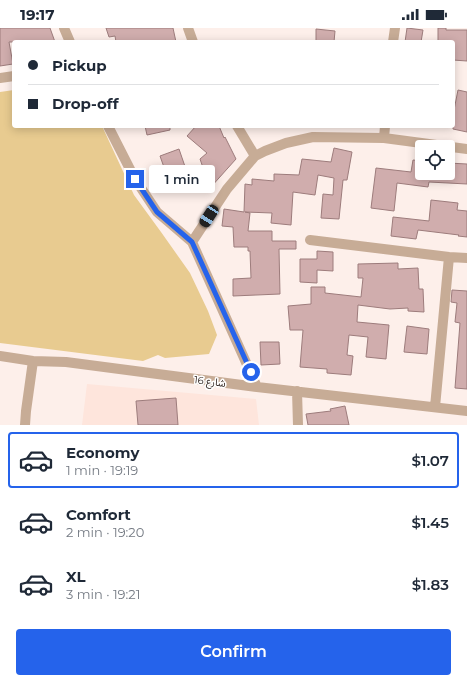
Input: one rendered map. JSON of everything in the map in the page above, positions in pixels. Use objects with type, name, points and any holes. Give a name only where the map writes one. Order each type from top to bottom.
[{"type":"street","points":[[64,28],[69,40]]},
{"type":"street","points":[[188,28],[193,40]]},
{"type":"street","points":[[394,40],[395,28]]},
{"type":"street","points":[[0,78],[12,76]]},
{"type":"street","points":[[109,128],[135,179],[157,212],[192,242],[258,387]]},
{"type":"street","points":[[238,128],[255,156]]},
{"type":"street","points":[[384,138],[385,128]]},
{"type":"street","points":[[192,242],[227,189],[255,156],[286,143],[313,137],[384,138],[467,149]]},
{"type":"street","points":[[310,240],[467,258]]},
{"type":"street","points":[[436,407],[449,257]]},
{"type":"street","name":"شارع 16","points":[[0,356],[33,361],[73,363],[258,387],[467,411]]},
{"type":"street","points":[[25,425],[33,361]]},
{"type":"street","points":[[297,391],[298,425]]},
{"type":"shaded area","points":[[12,90],[12,128],[103,128],[134,195],[190,273],[208,311],[217,335],[209,354],[165,358],[158,355],[143,361],[0,343],[0,92]]},
{"type":"shaded area","points":[[87,384],[256,399],[259,425],[82,425]]},
{"type":"building","points":[[0,28],[50,28],[54,40],[12,40],[12,42],[9,42],[12,64],[0,66]]},
{"type":"building","points":[[106,28],[173,28],[176,40],[116,40],[115,36],[109,37]]},
{"type":"building","points":[[407,28],[423,30],[421,40],[405,40]]},
{"type":"building","points":[[438,28],[446,28],[446,30],[467,30],[467,61],[455,60],[455,40],[438,40]]},
{"type":"building","points":[[316,29],[335,31],[334,40],[316,40]]},
{"type":"building","points":[[458,90],[467,92],[467,132],[453,129],[455,128],[455,105]]},
{"type":"building","points":[[145,128],[170,128],[170,130],[147,135]]},
{"type":"building","points":[[194,128],[220,128],[236,159],[210,188],[200,159],[207,153],[187,136]]},
{"type":"building","points":[[334,148],[352,152],[347,180],[343,180],[339,219],[321,218],[323,194],[333,195],[334,178],[318,175],[315,195],[293,192],[291,225],[271,223],[272,213],[245,212],[250,213],[248,231],[272,231],[272,241],[296,241],[296,249],[279,249],[280,294],[233,296],[233,279],[251,278],[250,251],[248,251],[248,247],[234,247],[233,227],[222,226],[224,209],[244,212],[245,184],[252,185],[252,179],[274,181],[274,174],[299,175],[302,159],[331,162]]},
{"type":"building","points":[[179,149],[191,184],[172,190],[160,156]]},
{"type":"building","points":[[413,160],[415,160],[415,180],[455,180],[455,163],[467,164],[467,184],[429,182],[428,187],[397,183],[394,211],[371,208],[376,168],[411,172]]},
{"type":"building","points":[[431,200],[458,203],[457,210],[467,211],[467,237],[418,230],[416,239],[391,236],[393,217],[429,221]]},
{"type":"building","points":[[317,251],[333,252],[333,271],[317,270],[317,283],[300,282],[300,259],[317,259]]},
{"type":"building","points":[[398,263],[398,269],[418,268],[419,289],[423,289],[424,312],[408,311],[408,308],[390,309],[358,305],[357,322],[389,325],[386,359],[366,357],[368,337],[349,335],[347,355],[353,356],[351,375],[327,373],[327,369],[300,367],[303,330],[290,330],[288,306],[311,304],[311,287],[325,287],[325,293],[361,297],[363,278],[358,278],[358,264]]},
{"type":"building","points":[[452,290],[467,291],[467,389],[455,388],[460,323],[455,322],[457,303],[451,302]]},
{"type":"building","points":[[407,326],[429,329],[427,354],[404,352]]},
{"type":"building","points":[[260,342],[279,342],[280,364],[261,365]]},
{"type":"building","points":[[176,398],[178,425],[138,425],[136,401]]},
{"type":"building","points":[[345,406],[349,425],[308,425],[306,414],[331,411],[330,409]]},
{"type":"route","points":[[135,179],[157,212],[192,242],[251,372]]}]
